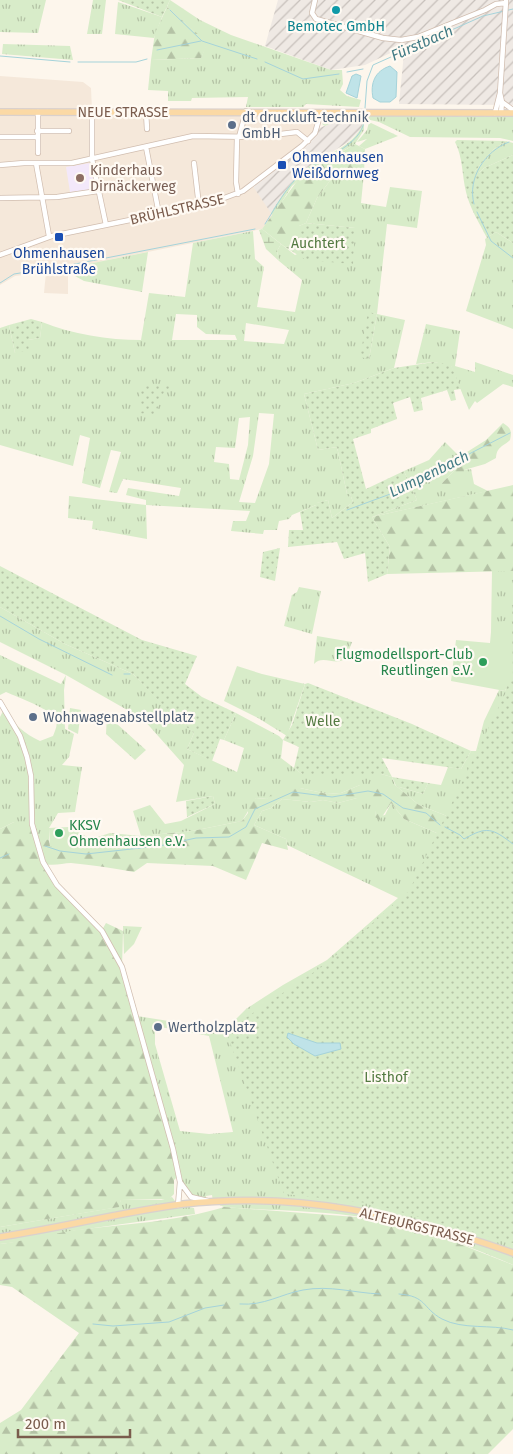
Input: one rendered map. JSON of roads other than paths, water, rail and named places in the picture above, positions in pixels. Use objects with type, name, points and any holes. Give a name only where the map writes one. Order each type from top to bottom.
[{"type":"main road","name":"NEUE STRASSE","points":[[0,112],[498,113],[513,111]]},
{"type":"main road","name":"ALTEBURGSTRASSE","points":[[0,1237],[180,1205],[268,1201],[320,1205],[406,1220],[513,1253]]},
{"type":"street","points":[[315,0],[312,13],[316,18],[397,40],[414,38],[496,4],[506,3],[498,113]]},
{"type":"street","points":[[498,113],[502,102],[500,93]]},
{"type":"street","points":[[502,102],[513,111]]},
{"type":"street","points":[[238,194],[236,186],[238,137],[246,111]]},
{"type":"street","points":[[38,112],[38,152]]},
{"type":"street","points":[[92,112],[92,159],[106,225]]},
{"type":"street","points":[[146,112],[146,129]]},
{"type":"street","name":"BRÜHLSTRASSE","points":[[0,255],[50,236],[199,206],[221,201],[238,194],[308,141],[317,129],[321,112]]},
{"type":"street","points":[[38,131],[69,131]]},
{"type":"street","points":[[0,166],[36,163],[72,164],[193,136],[262,137],[297,132],[308,141]]},
{"type":"street","points":[[0,136],[37,136]]},
{"type":"street","points":[[146,147],[159,214]]},
{"type":"street","points":[[194,162],[199,206]]},
{"type":"street","points":[[36,163],[50,236]]},
{"type":"street","points":[[0,198],[41,197],[98,191]]},
{"type":"street","points":[[0,702],[20,736],[27,757],[31,776],[32,824],[43,862],[57,885],[102,930],[122,967],[160,1098],[180,1182],[191,1197],[213,1202]]},
{"type":"street","points":[[180,1182],[180,1205]]},
{"type":"street","points":[[180,1205],[185,1198],[183,1188]]},
{"type":"water","points":[[390,66],[397,72],[396,97],[390,102],[380,102],[373,98],[373,83],[377,74]]},
{"type":"water","points":[[356,74],[361,76],[357,98],[346,93],[352,76]]},
{"type":"water","points":[[288,1033],[317,1043],[340,1043],[341,1049],[315,1056],[294,1044],[287,1037]]},
{"type":"waterway","name":"Fürstbach","points":[[365,108],[367,81],[373,65],[483,16],[513,9]]},
{"type":"waterway","points":[[170,10],[202,41],[257,59]]},
{"type":"waterway","points":[[157,50],[201,41]]},
{"type":"waterway","points":[[0,56],[70,62]]},
{"type":"waterway","points":[[78,62],[136,62],[147,59]]},
{"type":"waterway","points":[[265,62],[303,79],[339,74]]},
{"type":"waterway","points":[[347,72],[363,69]]},
{"type":"waterway","name":"Fürstbach","points":[[265,224],[296,179],[348,145],[356,138],[364,121]]},
{"type":"waterway","name":"Lumpenbach","points":[[474,204],[473,185],[480,167],[492,152],[509,142]]},
{"type":"waterway","name":"Lumpenbach","points":[[477,212],[491,241],[513,258]]},
{"type":"waterway","name":"Fürstbach","points":[[70,265],[255,229]]},
{"type":"waterway","name":"Fürstbach","points":[[0,283],[14,274],[63,266]]},
{"type":"waterway","name":"Lumpenbach","points":[[347,510],[393,493],[510,433]]},
{"type":"waterway","points":[[0,616],[39,639],[112,675]]},
{"type":"waterway","points":[[124,674],[130,674]]},
{"type":"waterway","points":[[45,846],[60,851],[86,854],[159,846],[196,838],[229,837],[246,827],[255,809],[293,792],[332,797],[368,791],[383,794],[403,808],[426,813],[440,825]]},
{"type":"waterway","points":[[445,827],[464,839],[478,832],[489,831],[500,835],[513,844]]},
{"type":"waterway","points":[[0,858],[9,854]]},
{"type":"waterway","points":[[240,1304],[257,1303],[303,1290],[323,1288],[380,1294]]},
{"type":"waterway","points":[[399,1294],[415,1297],[442,1319],[459,1325],[513,1330]]},
{"type":"waterway","points":[[93,1324],[113,1326],[169,1322],[205,1308],[224,1305]]},
{"type":"place","name":"Bemotec GmbH","points":[[336,10]]},
{"type":"place","name":"dt druckluft-technik GmbH","points":[[232,125]]},
{"type":"place","name":"Ohmenhausen Weißdornweg","points":[[282,165]]},
{"type":"place","name":"Kinderhaus Dirnäckerweg","points":[[80,178]]},
{"type":"place","name":"Ohmenhausen Brühlstraße","points":[[59,237]]},
{"type":"place","name":"Flugmodellsport-Club Reutlingen e.V.","points":[[483,662]]},
{"type":"place","name":"Wohnwagenabstellplatz","points":[[33,717]]},
{"type":"place","name":"KKSV Ohmenhausen e.V.","points":[[59,833]]},
{"type":"place","name":"Wertholzplatz","points":[[158,1027]]},
{"type":"park label","name":"Auchtert","points":[[318,243]]},
{"type":"park label","name":"Welle","points":[[323,721]]},
{"type":"park label","name":"Listhof","points":[[386,1077]]}]
